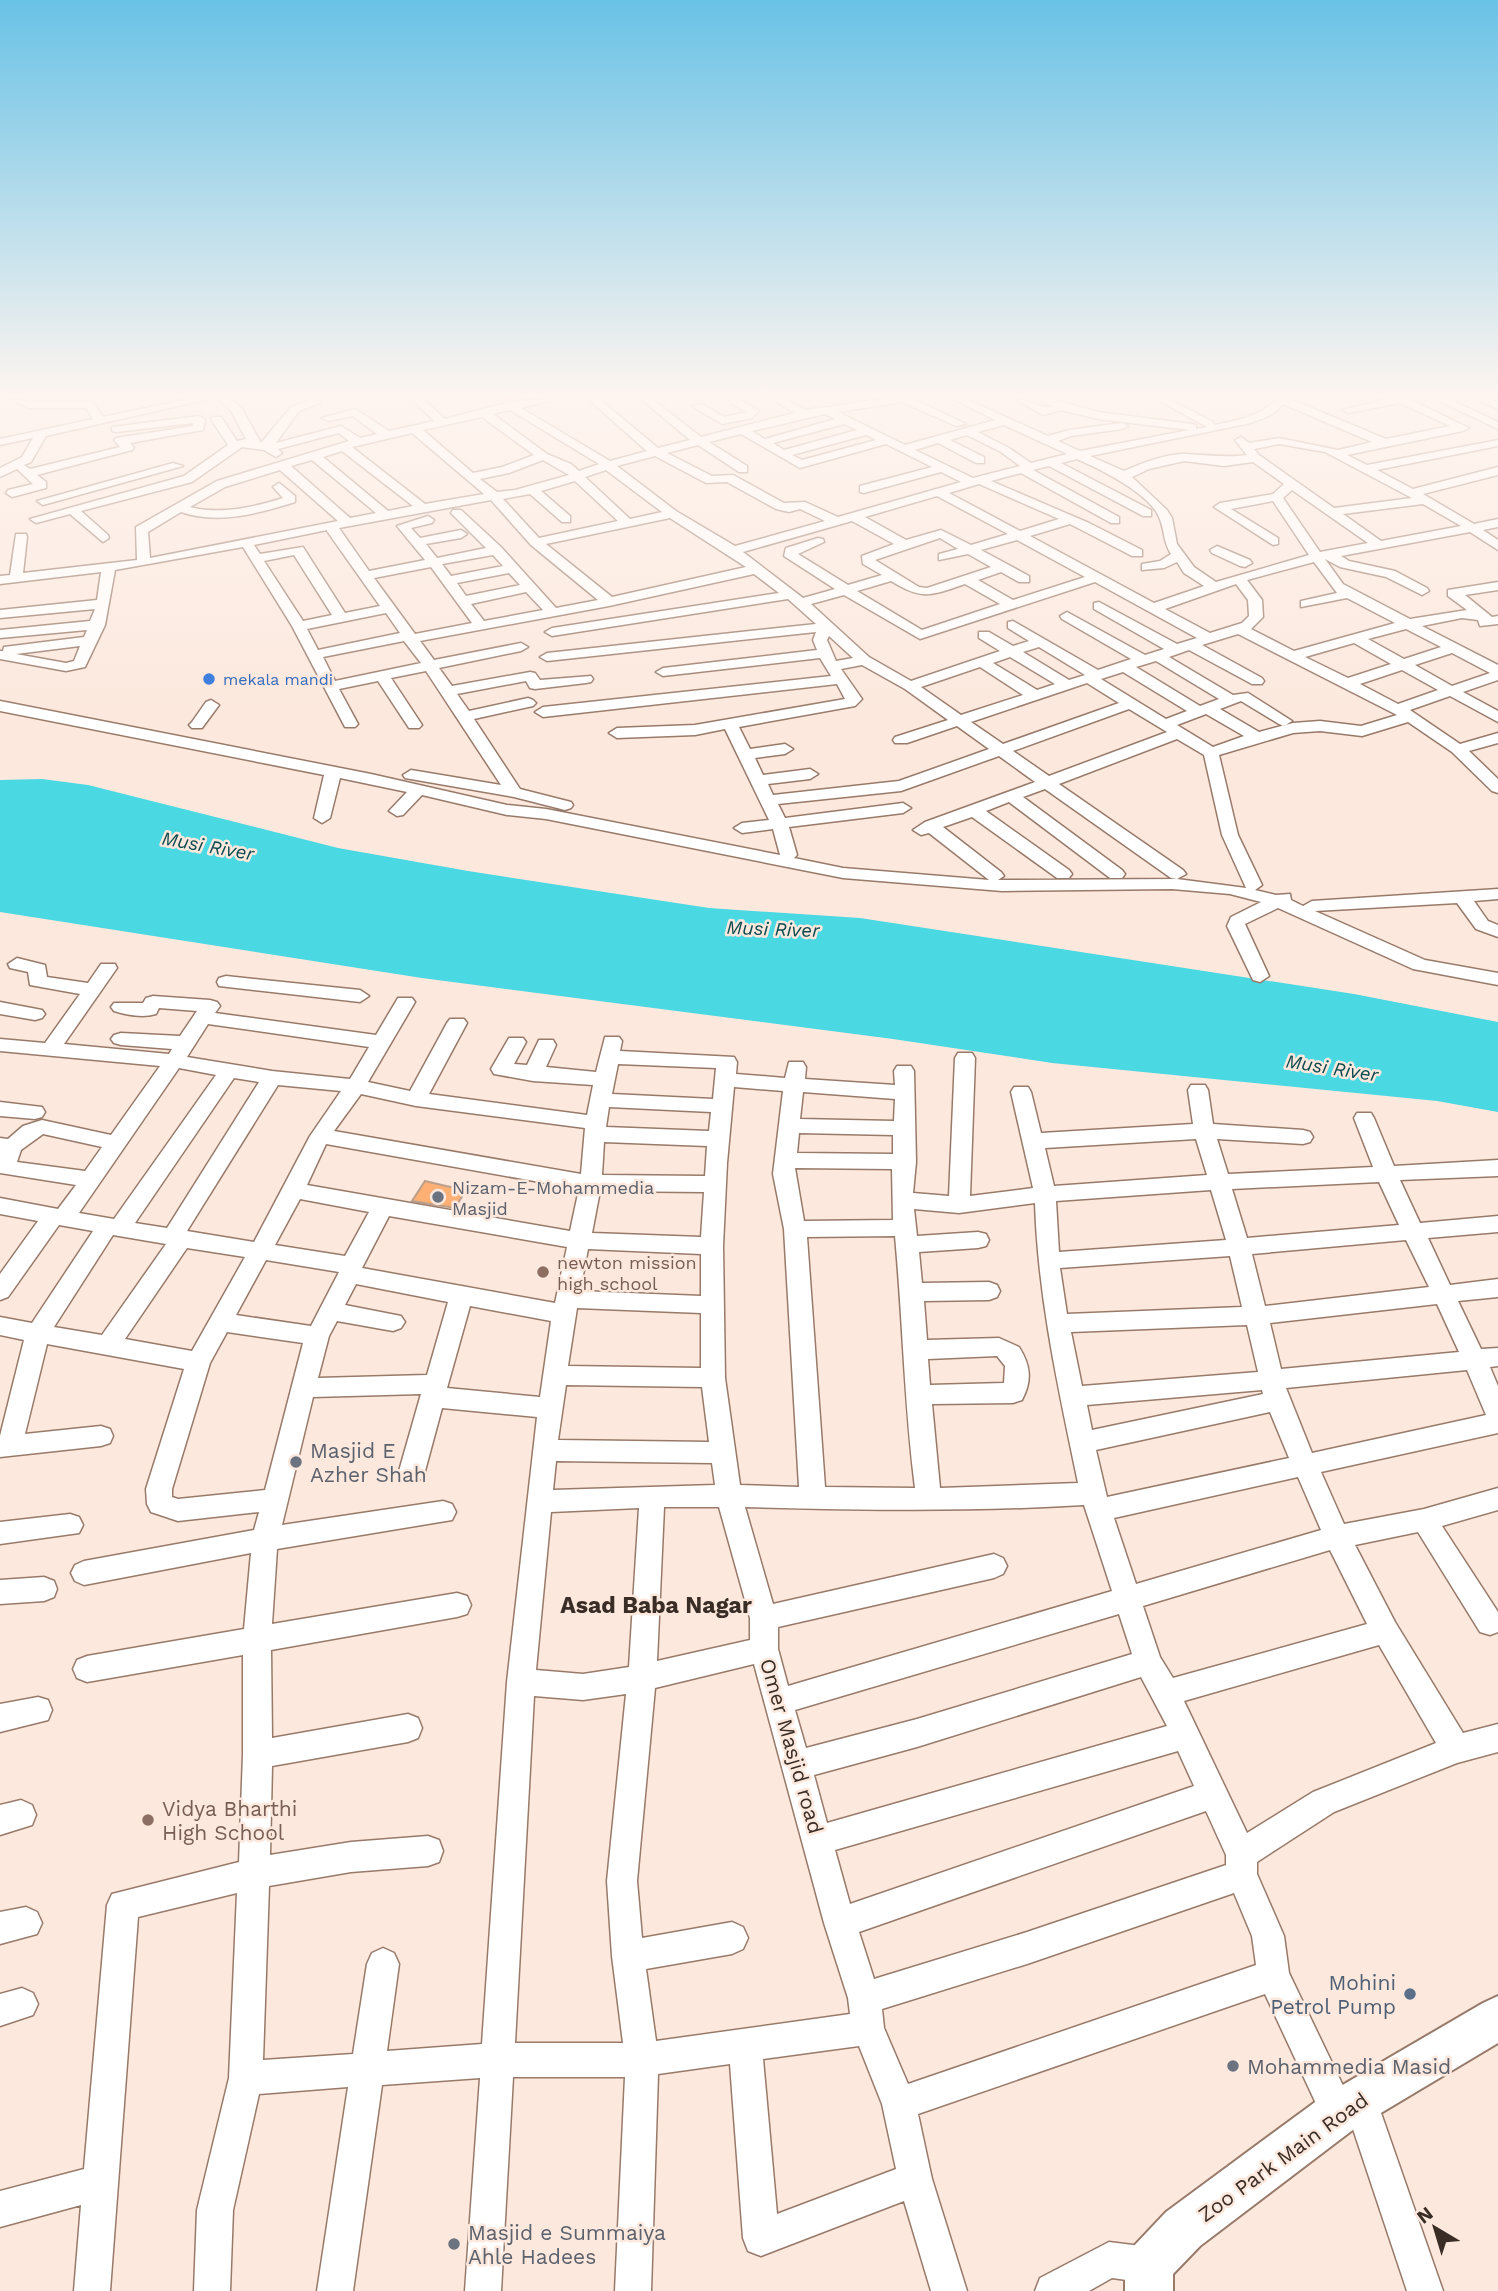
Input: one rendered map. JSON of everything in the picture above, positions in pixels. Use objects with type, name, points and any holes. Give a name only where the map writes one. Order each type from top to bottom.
[{"type":"main road","name":"Zoo Park Main Road","points":[[1149,2278],[1182,2229],[1349,2106],[1498,2018]]},
{"type":"street","points":[[36,519],[87,506]]},
{"type":"street","points":[[144,563],[140,533],[146,519],[185,506]]},
{"type":"street","points":[[182,508],[203,514],[265,506]]},
{"type":"street","points":[[330,506],[349,524]]},
{"type":"street","points":[[375,506],[387,516]]},
{"type":"street","points":[[0,580],[144,563],[433,506]]},
{"type":"street","points":[[462,506],[457,513],[403,526],[481,625]]},
{"type":"street","points":[[503,506],[535,541],[609,602]]},
{"type":"street","points":[[551,506],[566,519]]},
{"type":"street","points":[[609,506],[627,523]]},
{"type":"street","points":[[662,506],[757,569],[864,660],[910,686],[998,751],[1177,874]]},
{"type":"street","points":[[780,506],[797,506]]},
{"type":"street","points":[[803,506],[838,522]]},
{"type":"street","points":[[733,551],[895,506]]},
{"type":"street","points":[[934,509],[945,506]]},
{"type":"street","points":[[965,506],[1208,638]]},
{"type":"street","points":[[1036,506],[1085,526],[1137,553]]},
{"type":"street","points":[[1096,506],[1115,520]]},
{"type":"street","points":[[1111,506],[1130,517]]},
{"type":"street","points":[[1132,506],[1147,513]]},
{"type":"street","points":[[1157,506],[1166,518],[1171,544],[1189,570],[1215,587]]},
{"type":"street","points":[[1231,506],[1220,508],[1260,556]]},
{"type":"street","points":[[1283,506],[1302,535],[1321,555],[1338,587],[1498,673]]},
{"type":"street","points":[[1322,506],[1380,546]]},
{"type":"street","points":[[1330,512],[1387,506]]},
{"type":"street","points":[[1396,506],[1414,519]]},
{"type":"street","points":[[1436,506],[1498,546]]},
{"type":"street","points":[[73,510],[103,538]]},
{"type":"street","points":[[1085,526],[1161,510]]},
{"type":"street","points":[[457,513],[496,550],[553,613]]},
{"type":"street","points":[[514,543],[673,514]]},
{"type":"street","points":[[855,517],[879,524],[905,545]]},
{"type":"street","points":[[944,557],[1070,520]]},
{"type":"street","points":[[1217,550],[1260,556],[1321,555],[1498,523]]},
{"type":"street","points":[[879,524],[791,551],[791,556],[920,635],[1097,577]]},
{"type":"street","points":[[332,528],[448,691],[514,792]]},
{"type":"street","points":[[417,542],[461,534]]},
{"type":"street","points":[[1003,567],[968,580],[920,592],[867,559],[941,534],[970,549],[1003,567],[1024,579]]},
{"type":"street","points":[[1151,608],[1239,579],[1260,556],[1302,535]]},
{"type":"street","points":[[16,578],[21,537]]},
{"type":"street","points":[[247,544],[299,626],[351,724]]},
{"type":"street","points":[[257,558],[298,550],[341,618]]},
{"type":"street","points":[[368,575],[496,550]]},
{"type":"street","points":[[1147,567],[1164,564],[1179,555]]},
{"type":"street","points":[[1321,555],[1398,577],[1422,591]]},
{"type":"street","points":[[0,653],[72,668],[80,664],[98,625],[108,591],[108,568]]},
{"type":"street","points":[[449,581],[512,568]]},
{"type":"street","points":[[313,655],[553,613],[757,569]]},
{"type":"street","points":[[1367,569],[1403,592]]},
{"type":"street","points":[[552,632],[663,614],[795,599],[847,590],[893,576]]},
{"type":"street","points":[[901,740],[1247,626],[1256,617],[1255,600],[1239,579]]},
{"type":"street","points":[[968,580],[1013,606]]},
{"type":"street","points":[[1491,622],[1453,593],[1498,586]]},
{"type":"street","points":[[464,601],[529,587]]},
{"type":"street","points":[[652,592],[663,614]]},
{"type":"street","points":[[1306,604],[1349,594]]},
{"type":"street","points":[[0,614],[103,604]]},
{"type":"street","points":[[1100,606],[1257,681]]},
{"type":"street","points":[[299,626],[390,608]]},
{"type":"street","points":[[1295,655],[1408,624],[1462,614],[1491,622]]},
{"type":"street","points":[[1067,616],[1231,700]]},
{"type":"street","points":[[1427,635],[1491,622]]},
{"type":"street","points":[[0,634],[98,625]]},
{"type":"street","points":[[1013,625],[1130,704],[1211,753],[1230,835],[1252,885]]},
{"type":"street","points":[[547,657],[648,648],[825,626]]},
{"type":"street","points":[[543,712],[685,714],[730,724],[853,701],[828,660],[821,640],[825,626]]},
{"type":"street","points":[[1238,628],[1404,713],[1458,748],[1498,788]]},
{"type":"street","points":[[984,635],[1066,685]]},
{"type":"street","points":[[1357,639],[1498,717]]},
{"type":"street","points":[[0,653],[89,641]]},
{"type":"street","points":[[910,686],[1040,642]]},
{"type":"street","points":[[330,686],[521,647]]},
{"type":"street","points":[[1349,683],[1454,647]]},
{"type":"street","points":[[648,648],[685,714]]},
{"type":"street","points":[[663,672],[828,660],[864,660]]},
{"type":"street","points":[[982,662],[1035,696]]},
{"type":"street","points":[[1124,666],[1257,737]]},
{"type":"street","points":[[1211,753],[1257,737],[1305,726],[1362,731],[1498,673]]},
{"type":"street","points":[[382,675],[414,725]]},
{"type":"street","points":[[448,691],[530,676],[535,685],[586,679]]},
{"type":"street","points":[[617,733],[685,714],[841,679]]},
{"type":"street","points":[[995,876],[926,828],[1046,784],[1172,729],[1204,710],[1243,696],[1284,721]]},
{"type":"street","points":[[0,697],[335,763],[514,792],[652,832],[782,863],[891,878],[1002,886],[1202,886],[1230,889],[1312,906],[1424,954],[1471,965],[1498,966]]},
{"type":"street","points":[[464,717],[527,703]]},
{"type":"street","points":[[768,800],[901,786],[1130,704]]},
{"type":"street","points":[[197,725],[211,705]]},
{"type":"street","points":[[0,706],[499,808],[882,869],[995,876],[1177,874],[1252,885],[1420,965],[1498,979]]},
{"type":"street","points":[[730,724],[780,825],[788,855]]},
{"type":"street","points":[[1458,748],[1498,738]]},
{"type":"street","points":[[745,755],[785,750]]},
{"type":"street","points":[[322,818],[333,772]]},
{"type":"street","points":[[758,781],[810,774]]},
{"type":"street","points":[[397,811],[418,790]]},
{"type":"street","points":[[850,791],[875,833]]},
{"type":"street","points":[[1011,796],[1116,874]]},
{"type":"street","points":[[742,828],[903,808]]},
{"type":"street","points":[[973,810],[1063,874]]},
{"type":"street","points":[[1312,906],[1498,894]]},
{"type":"street","points":[[1462,897],[1482,925],[1498,932]]},
{"type":"street","points":[[1260,976],[1236,926],[1237,921],[1282,899]]},
{"type":"street","points":[[17,964],[38,969],[37,981],[94,989]]},
{"type":"street","points":[[50,1050],[108,968]]},
{"type":"street","points":[[0,1290],[91,1180],[228,979],[360,996]]},
{"type":"street","points":[[121,1007],[149,1010],[153,1002],[382,1042]]},
{"type":"street","points":[[273,1500],[178,1510],[160,1504],[159,1489],[198,1362],[294,1190],[320,1136],[356,1086],[405,1002]]},
{"type":"street","points":[[0,1008],[35,1014]]},
{"type":"street","points":[[416,1099],[457,1023]]},
{"type":"street","points":[[121,1039],[272,1078],[356,1086],[416,1099],[603,1089],[726,1071],[795,1075],[905,1093]]},
{"type":"street","points":[[516,1042],[500,1069],[533,1073],[603,1089],[722,1106]]},
{"type":"street","points":[[0,1045],[50,1050],[179,1052]]},
{"type":"street","points":[[533,1073],[546,1045]]},
{"type":"street","points":[[959,1205],[965,1058]]},
{"type":"street","points":[[100,1436],[5,1447],[38,1332],[230,1069]]},
{"type":"street","name":"Omer Masjid road","points":[[726,1071],[715,1184],[711,1305],[713,1378],[729,1496],[764,1619],[764,1650],[866,2013],[899,2104],[915,2179],[949,2291]]},
{"type":"street","points":[[904,1071],[905,1162],[902,1200],[929,1499]]},
{"type":"street","points":[[795,1075],[784,1174],[796,1229],[813,1500]]},
{"type":"street","points":[[109,1344],[178,1237],[272,1078]]},
{"type":"street","points":[[603,1089],[719,1139]]},
{"type":"street","points":[[483,2291],[495,2060],[521,1682],[544,1450],[554,1375],[591,1183],[603,1089]]},
{"type":"street","points":[[1198,1090],[1204,1131],[1239,1247],[1274,1391],[1337,1536],[1385,1631],[1456,1749]]},
{"type":"street","points":[[1021,1092],[1045,1194],[1048,1261],[1057,1323],[1096,1502],[1125,1598],[1148,1662],[1166,1693],[1213,1794],[1241,1864],[1268,1936],[1273,1975],[1349,2106],[1425,2291]]},
{"type":"street","points":[[0,1109],[35,1112]]},
{"type":"street","points":[[1364,1118],[1411,1232],[1496,1403]]},
{"type":"street","points":[[789,1126],[904,1128]]},
{"type":"street","points":[[91,1180],[5,1167],[6,1146],[42,1127],[117,1143]]},
{"type":"street","points":[[1032,1141],[1204,1131],[1303,1137]]},
{"type":"street","points":[[320,1136],[591,1183],[715,1184]]},
{"type":"street","points":[[785,1160],[905,1162]]},
{"type":"street","points":[[902,1200],[959,1205],[1045,1194],[1219,1182],[1498,1168]]},
{"type":"street","points":[[294,1190],[581,1241],[712,1246]]},
{"type":"street","points":[[212,2291],[215,2210],[246,2078],[258,1754],[257,1639],[265,1539],[273,1500],[323,1324],[383,1207]]},
{"type":"street","points":[[2,1209],[260,1251],[351,1269],[461,1296],[566,1307],[711,1305]]},
{"type":"street","points":[[1048,1261],[1498,1224]]},
{"type":"street","points":[[796,1229],[978,1240]]},
{"type":"street","points":[[1057,1323],[1255,1316],[1498,1288]]},
{"type":"street","points":[[912,1292],[989,1291]]},
{"type":"street","points":[[412,1471],[461,1296]]},
{"type":"street","points":[[219,1322],[393,1322]]},
{"type":"street","points":[[0,1326],[198,1362]]},
{"type":"street","points":[[915,1350],[999,1347],[1007,1349],[1016,1360],[1016,1388],[1013,1393],[918,1395]]},
{"type":"street","points":[[1082,1443],[1274,1391],[1498,1357]]},
{"type":"street","points":[[554,1375],[713,1378]]},
{"type":"street","points":[[304,1388],[435,1390],[550,1408]]},
{"type":"street","points":[[1074,1396],[1274,1391]]},
{"type":"street","points":[[539,1501],[729,1496],[813,1500],[1027,1499],[1096,1502],[1305,1466],[1498,1423]]},
{"type":"street","points":[[544,1450],[722,1452]]},
{"type":"street","points":[[632,2291],[642,2060],[628,1956],[622,1881],[642,1678],[652,1498]]},
{"type":"street","points":[[779,1702],[1337,1536],[1424,1520],[1498,1499]]},
{"type":"street","points":[[84,1573],[265,1539],[443,1513]]},
{"type":"street","points":[[1424,1520],[1490,1623]]},
{"type":"street","points":[[0,1533],[70,1525]]},
{"type":"street","points":[[764,1619],[994,1566]]},
{"type":"street","points":[[0,1592],[44,1589]]},
{"type":"street","points":[[87,1669],[457,1605]]},
{"type":"street","points":[[1166,1693],[1385,1631]]},
{"type":"street","points":[[521,1682],[583,1687],[642,1678],[764,1650]]},
{"type":"street","points":[[797,1765],[917,1733],[1148,1662]]},
{"type":"street","points":[[0,1718],[38,1710]]},
{"type":"street","points":[[258,1754],[408,1728]]},
{"type":"street","points":[[819,1840],[1184,1735]]},
{"type":"street","points":[[246,2078],[495,2060],[642,2060],[745,2046],[866,2013],[1241,1864],[1324,1802],[1456,1749],[1498,1738]]},
{"type":"street","points":[[840,1923],[1213,1794]]},
{"type":"street","points":[[92,2291],[123,1905],[253,1873],[402,1851],[428,1851]]},
{"type":"street","points":[[628,1956],[732,1938]]},
{"type":"street","points":[[335,2291],[383,1964]]},
{"type":"street","points":[[899,2104],[1273,1975]]},
{"type":"street","points":[[745,2046],[761,2238],[915,2179]]},
{"type":"street","points":[[0,2209],[101,2182]]},
{"type":"street","points":[[1053,2291],[1109,2260],[1149,2278]]},
{"type":"water","name":"Musi River","points":[[42,779],[88,785],[338,848],[468,871],[709,908],[860,918],[1354,994],[1498,1022],[1498,1112],[1437,1101],[1052,1063],[893,1039],[422,978],[0,912],[0,780]]},
{"type":"building","name":"Nizam-E-Mohammedia Masjid","points":[[425,1181],[466,1190],[455,1208],[412,1201]]},
{"type":"place","name":"mekala mandi","points":[[209,679]]},
{"type":"place","name":"Nizam-E-Mohammedia Masjid","points":[[438,1197]]},
{"type":"place","name":"newton mission high school","points":[[543,1272]]},
{"type":"place","name":"Masjid E Azher Shah","points":[[296,1462]]},
{"type":"place","name":"Vidya Bharthi High School","points":[[148,1820]]},
{"type":"place","name":"Mohini Petrol Pump","points":[[1410,1994]]},
{"type":"place","name":"Mohammedia Masid","points":[[1233,2066]]},
{"type":"place","name":"Masjid e Summaiya Ahle Hadees","points":[[454,2244]]},
{"type":"district","name":"Asad Baba Nagar","points":[[656,1605]]}]
